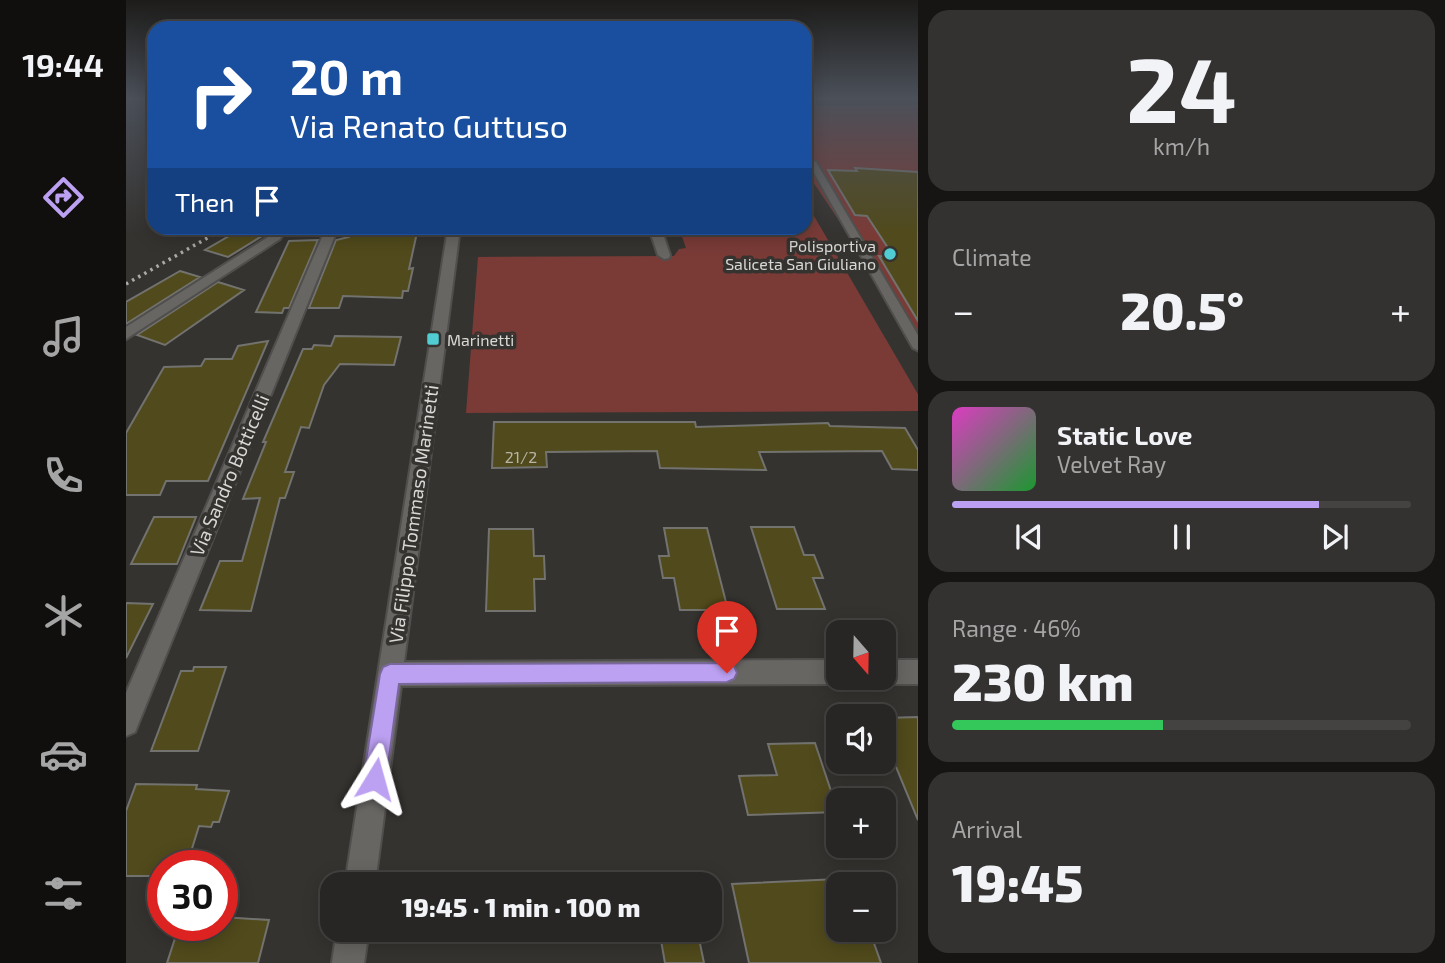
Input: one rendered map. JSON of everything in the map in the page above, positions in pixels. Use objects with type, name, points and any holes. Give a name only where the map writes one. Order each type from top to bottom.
[{"type":"street","name":"Via Sandro Botticelli","points":[[126,723],[329,235]]},
{"type":"street","name":"Via Filippo Tommaso Marinetti","points":[[362,872],[453,235]]},
{"type":"street","points":[[657,235],[664,255]]},
{"type":"street","points":[[126,334],[276,236]]},
{"type":"street","points":[[390,674],[826,672]]},
{"type":"street","points":[[896,672],[918,672]]},
{"type":"street","points":[[348,963],[351,942]]},
{"type":"lane","points":[[812,162],[918,348]]},
{"type":"shaded area","name":"Polisportiva Saliceta San Giuliano","points":[[812,144],[918,144],[918,338],[812,180]]},
{"type":"shaded area","points":[[814,216],[918,394],[918,411],[466,413],[478,257],[674,256],[679,249],[686,248],[681,235],[812,235]]},
{"type":"building","points":[[855,168],[918,172],[918,321],[879,256],[894,257],[867,216],[855,215],[828,170],[857,171]]},
{"type":"building","points":[[231,235],[264,235],[228,257],[205,250]]},
{"type":"building","points":[[416,235],[409,269],[413,268],[408,291],[403,291],[402,298],[343,296],[339,308],[309,308],[336,240],[349,237]]},
{"type":"building","points":[[318,240],[289,308],[284,308],[282,313],[256,312],[289,241]]},
{"type":"building","points":[[180,271],[200,277],[126,324],[126,302]]},
{"type":"building","points":[[218,282],[244,290],[165,345],[137,335]]},
{"type":"building","points":[[335,336],[401,337],[394,365],[340,364],[324,385],[309,428],[301,427],[285,472],[294,472],[285,498],[280,498],[251,611],[200,610],[220,561],[242,561],[260,498],[243,499],[266,442],[263,442],[303,349],[312,349],[314,345],[331,346]]},
{"type":"building","points":[[268,341],[208,481],[166,481],[160,495],[126,495],[126,433],[164,367],[201,366],[205,359],[232,359],[238,346]]},
{"type":"building","points":[[494,422],[695,422],[696,427],[828,423],[830,426],[905,428],[918,450],[918,470],[892,469],[882,451],[759,452],[766,470],[660,468],[657,451],[546,452],[547,467],[492,468]]},
{"type":"building","points":[[154,517],[196,517],[177,564],[131,564]]},
{"type":"building","points":[[751,527],[794,527],[804,555],[814,555],[823,578],[813,578],[825,609],[777,609]]},
{"type":"building","points":[[664,528],[707,528],[728,610],[680,610],[674,578],[663,578],[659,556],[669,556]]},
{"type":"building","points":[[489,529],[533,529],[534,556],[544,556],[545,579],[534,579],[535,611],[486,611]]},
{"type":"building","points":[[126,603],[153,604],[126,658]]},
{"type":"building","points":[[194,667],[226,667],[198,751],[151,751],[181,671],[193,671]]},
{"type":"building","points":[[918,717],[918,820],[896,767],[896,718]]},
{"type":"building","points":[[815,743],[830,788],[826,788],[826,812],[748,815],[739,776],[777,775],[768,744]]},
{"type":"building","points":[[136,784],[197,785],[196,789],[229,791],[219,822],[213,822],[211,827],[199,826],[192,850],[147,850],[147,876],[126,876],[126,811]]},
{"type":"building","points":[[826,880],[826,942],[874,942],[881,963],[749,963],[732,884]]},
{"type":"building","points":[[238,918],[269,920],[258,963],[167,963],[174,941],[238,941]]},
{"type":"building","points":[[661,942],[700,942],[704,963],[665,963]]},
{"type":"railway","points":[[126,284],[213,235]]},
{"type":"place","name":"Polisportiva Saliceta San Giuliano","points":[[890,254]]},
{"type":"place","name":"Marinetti","points":[[433,339]]},
{"type":"route","points":[[375,779],[390,674],[727,673]]}]
